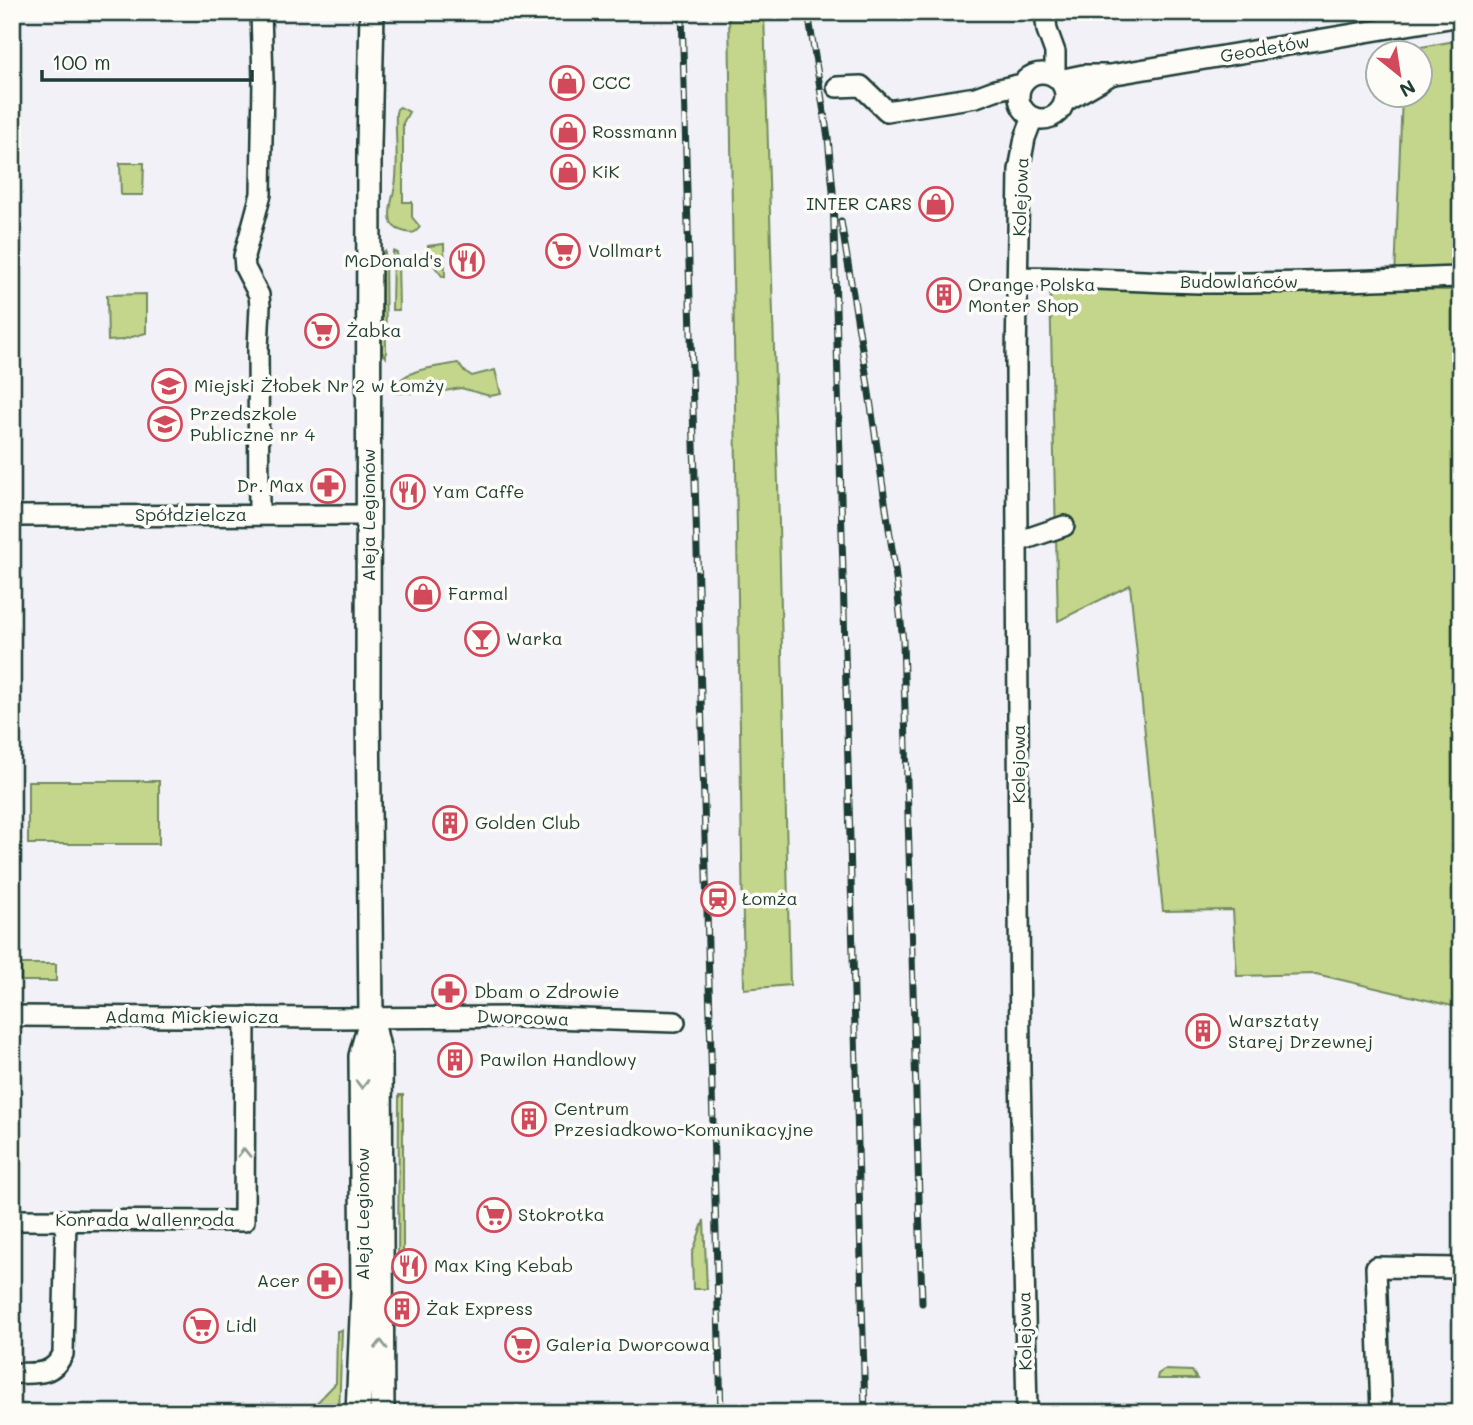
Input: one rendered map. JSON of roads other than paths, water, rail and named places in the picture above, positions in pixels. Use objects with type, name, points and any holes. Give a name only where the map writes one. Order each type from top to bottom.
[{"type":"main road","name":"Aleja Legionów","points":[[372,12],[369,145],[368,780],[371,1017],[380,1056],[382,1413]]},
{"type":"main road","name":"Aleja Legionów","points":[[358,1413],[363,1293],[361,1056],[371,1017]]},
{"type":"street","points":[[259,515],[260,306],[244,263],[261,194],[261,12]]},
{"type":"street","name":"Geodetów","points":[[1110,75],[1461,16]]},
{"type":"street","points":[[976,97],[1027,111],[1040,118],[1048,118],[1060,109],[1064,102],[1064,91],[1057,79],[1055,52],[1046,21]]},
{"type":"street","points":[[1027,111],[1019,98],[1028,79],[1046,21]]},
{"type":"street","points":[[837,87],[861,86],[887,111],[976,97],[1041,73],[1057,79],[1110,75]]},
{"type":"street","points":[[1064,102],[1110,75]]},
{"type":"street","name":"Kolejowa","points":[[1027,111],[1019,170],[1016,376],[1020,1070],[1027,1413]]},
{"type":"street","name":"Budowlańców","points":[[1018,277],[1199,283],[1363,281],[1461,276]]},
{"type":"street","name":"Spółdzielcza","points":[[12,516],[369,515]]},
{"type":"street","points":[[1017,542],[1064,526]]},
{"type":"street","name":"Adama Mickiewicza","points":[[12,1016],[371,1017]]},
{"type":"street","name":"Konrada Wallenroda","points":[[12,1220],[244,1221],[245,1017]]},
{"type":"street","name":"Dworcowa","points":[[371,1017],[519,1017],[675,1022]]},
{"type":"street","points":[[12,1373],[46,1371],[56,1365],[62,1354],[66,1220]]},
{"type":"street","points":[[1381,1413],[1376,1267],[1461,1268]]},
{"type":"railway","points":[[682,12],[721,1413]]},
{"type":"railway","points":[[808,12],[828,138],[833,191],[865,1413]]},
{"type":"railway","points":[[841,221],[867,379],[903,641],[922,1303]]},
{"type":"place","name":"CCC","points":[[567,83]]},
{"type":"place","name":"Rossmann","points":[[568,132]]},
{"type":"place","name":"KiK","points":[[568,172]]},
{"type":"place","name":"INTER CARS","points":[[936,204]]},
{"type":"place","name":"Vollmart","points":[[563,251]]},
{"type":"place","name":"McDonald's","points":[[467,261]]},
{"type":"place","name":"Orange Polska Monter Shop","points":[[944,295]]},
{"type":"place","name":"Żabka","points":[[322,331]]},
{"type":"place","name":"Miejski Żłobek Nr 2 w Łomży","points":[[169,386]]},
{"type":"place","name":"Przedszkole Publiczne nr 4","points":[[165,424]]},
{"type":"place","name":"Dr. Max","points":[[328,486]]},
{"type":"place","name":"Yam Caffe","points":[[408,492]]},
{"type":"place","name":"Farmal","points":[[423,594]]},
{"type":"place","name":"Warka","points":[[482,639]]},
{"type":"place","name":"Golden Club","points":[[450,823]]},
{"type":"place","name":"Łomża","points":[[718,899]]},
{"type":"place","name":"Dbam o Zdrowie","points":[[449,992]]},
{"type":"place","name":"Warsztaty Starej Drzewnej","points":[[1203,1031]]},
{"type":"place","name":"Pawilon Handlowy","points":[[455,1060]]},
{"type":"place","name":"Centrum Przesiadkowo-Komunikacyjne","points":[[529,1119]]},
{"type":"place","name":"Stokrotka","points":[[494,1215]]},
{"type":"place","name":"Max King Kebab","points":[[409,1266]]},
{"type":"place","name":"Acer","points":[[325,1281]]},
{"type":"place","name":"Żak Express","points":[[402,1309]]},
{"type":"place","name":"Lidl","points":[[201,1326]]},
{"type":"place","name":"Galeria Dworcowa","points":[[522,1345]]}]
